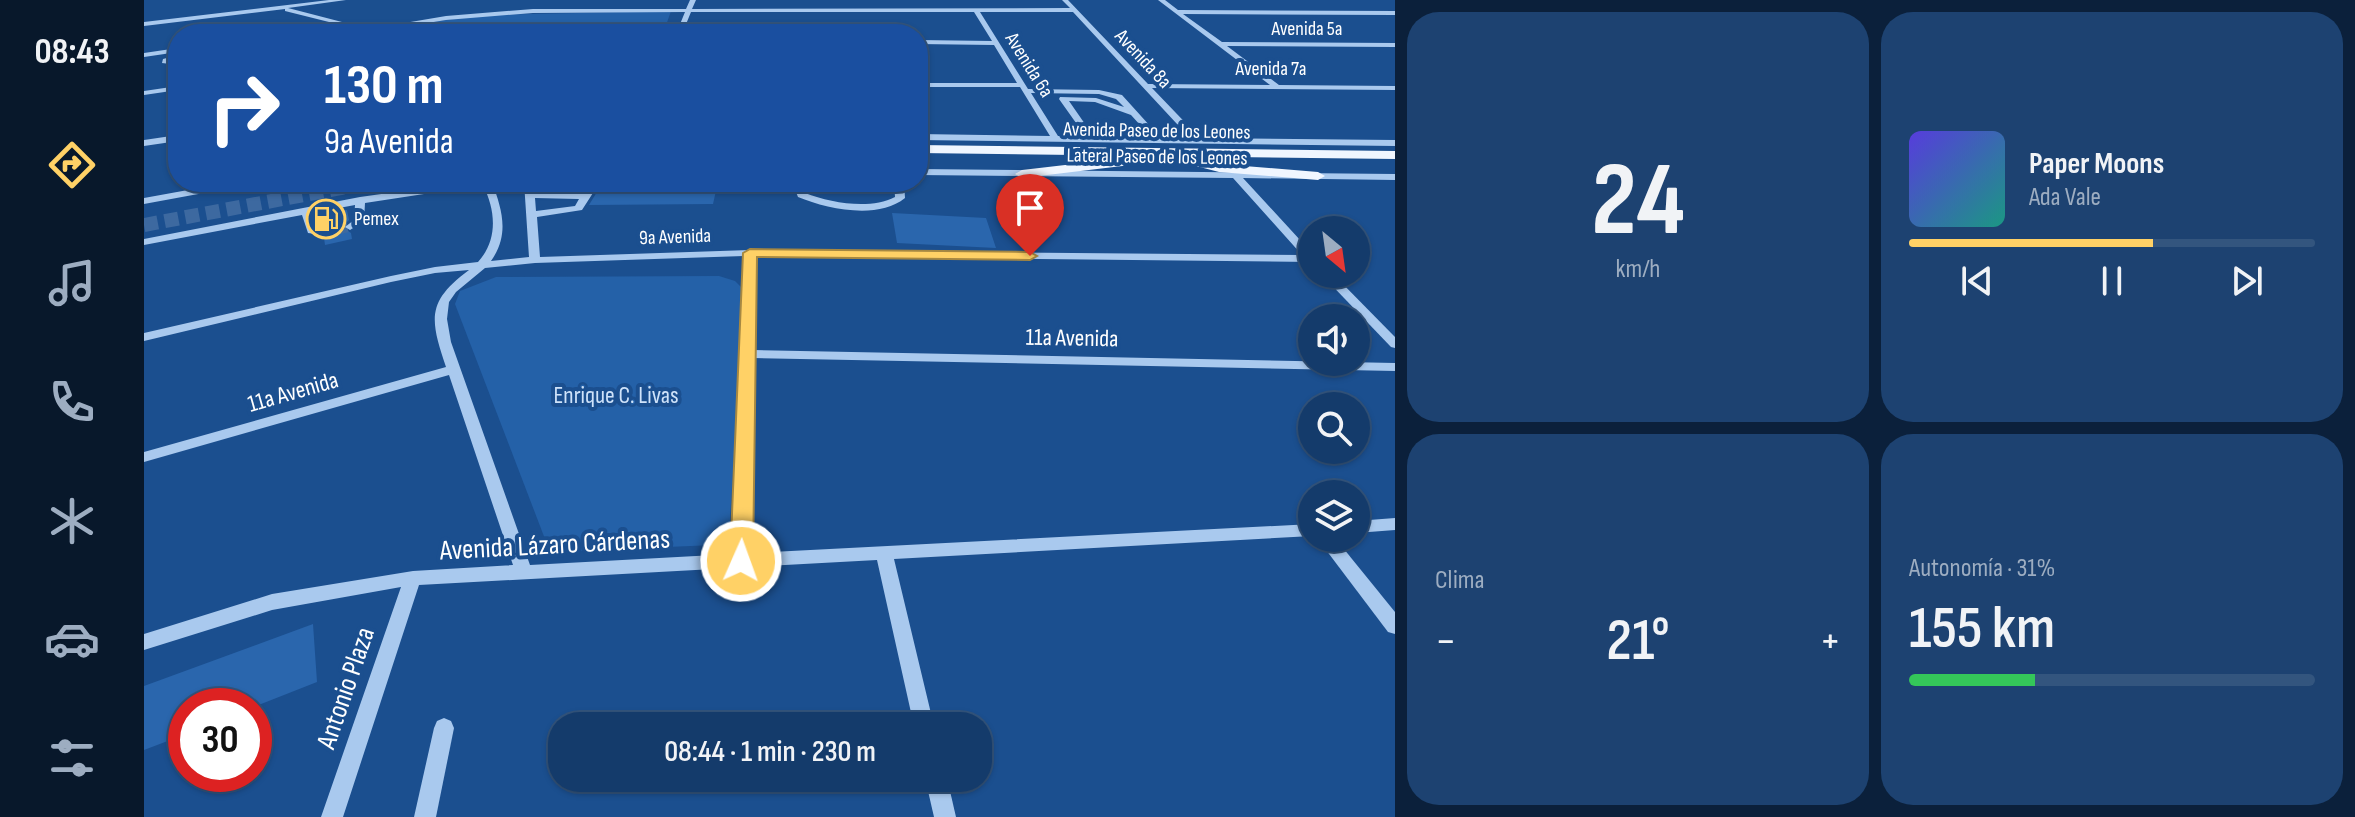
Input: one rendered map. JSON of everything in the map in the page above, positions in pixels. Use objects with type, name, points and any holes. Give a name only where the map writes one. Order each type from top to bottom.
[{"type":"main road","points":[[993,137],[1084,143],[1112,150]]},
{"type":"main road","points":[[1144,150],[1173,144],[1278,142]]},
{"type":"main road","name":"Avenida Paseo de los Leones","points":[[928,149],[1395,155]]},
{"type":"main road","name":"Avenida Paseo de los Leones","points":[[928,159],[1395,166]]},
{"type":"main road","points":[[1022,174],[1134,161]]},
{"type":"main road","points":[[1197,162],[1219,168],[1318,176]]},
{"type":"street","points":[[144,24],[280,4],[343,0]]},
{"type":"street","points":[[683,24],[693,0]]},
{"type":"street","name":"Avenida 8a","points":[[1065,0],[1197,140]]},
{"type":"street","points":[[1161,0],[1279,88]]},
{"type":"street","points":[[280,4],[333,24]]},
{"type":"street","points":[[298,5],[355,24]]},
{"type":"street","points":[[408,24],[499,12],[690,8],[1075,10]]},
{"type":"street","name":"Avenida 6a","points":[[976,10],[1055,138]]},
{"type":"street","points":[[1175,12],[1395,13]]},
{"type":"street","points":[[928,42],[997,43]]},
{"type":"street","name":"Avenida 5a","points":[[1218,44],[1395,45]]},
{"type":"street","points":[[144,55],[168,51]]},
{"type":"street","points":[[928,85],[1110,94],[1125,101],[1157,139]]},
{"type":"street","name":"Avenida 7a","points":[[1147,86],[1395,88]]},
{"type":"street","points":[[144,93],[168,89]]},
{"type":"street","points":[[1091,138],[1063,99],[1096,100],[1137,115]]},
{"type":"street","name":"Lateral Paseo de los Leones","points":[[928,137],[1395,143]]},
{"type":"street","points":[[144,143],[168,139]]},
{"type":"street","name":"Lateral Paseo de los Leones","points":[[928,172],[1395,177]]},
{"type":"street","points":[[1236,176],[1298,243]]},
{"type":"street","points":[[144,201],[193,192]]},
{"type":"street","points":[[379,197],[391,192]]},
{"type":"street","points":[[144,242],[415,192]]},
{"type":"street","points":[[492,192],[499,228],[494,249],[482,265],[456,284],[445,298],[440,313],[454,369],[524,573]]},
{"type":"street","points":[[530,192],[535,260]]},
{"type":"street","points":[[532,215],[578,208],[589,192]]},
{"type":"street","points":[[800,192],[801,195],[831,205],[895,202],[900,198],[900,192]]},
{"type":"street","points":[[530,195],[587,196]]},
{"type":"street","points":[[350,227],[359,221],[360,200]]},
{"type":"street","points":[[306,211],[312,231],[323,232]]},
{"type":"street","points":[[741,561],[750,253]]},
{"type":"street","name":"9a Avenida","points":[[144,337],[337,290],[435,270],[535,260],[750,253],[1298,258]]},
{"type":"street","points":[[1341,288],[1395,344]]},
{"type":"street","name":"11a Avenida","points":[[748,354],[1395,367]]},
{"type":"street","name":"11a Avenida","points":[[144,457],[454,369]]},
{"type":"street","points":[[1370,526],[1395,524]]},
{"type":"street","name":"Avenida Lázaro Cárdenas","points":[[144,642],[272,602],[413,578],[1298,531]]},
{"type":"street","points":[[884,552],[921,712]]},
{"type":"street","points":[[1336,552],[1395,626]]},
{"type":"street","name":"Antonio Plaza","points":[[332,817],[413,578]]},
{"type":"street","points":[[425,817],[444,728]]},
{"type":"street","points":[[939,792],[945,817]]},
{"type":"green space","points":[[671,11],[666,24],[418,24],[481,15]]},
{"type":"green space","name":"Enrique C. Livas","points":[[719,276],[735,281],[744,290],[729,536],[714,545],[550,552],[455,304],[460,291],[496,277]]},
{"type":"building","points":[[597,192],[716,192],[713,204],[589,205]]},
{"type":"building","points":[[347,210],[349,220],[342,227],[351,233],[352,239],[325,245],[324,238],[331,233],[322,227],[321,214]]},
{"type":"building","points":[[892,213],[986,218],[996,248],[897,243]]},
{"type":"building","points":[[313,624],[317,682],[272,700],[272,688],[168,688],[168,741],[144,750],[144,686]]},
{"type":"tunnel","points":[[144,225],[320,192]]},
{"type":"tunnel","points":[[323,232],[350,227]]},
{"type":"place","name":"Pemex","points":[[326,219]]},
{"type":"route","points":[[741,561],[750,253],[1030,256]]}]
